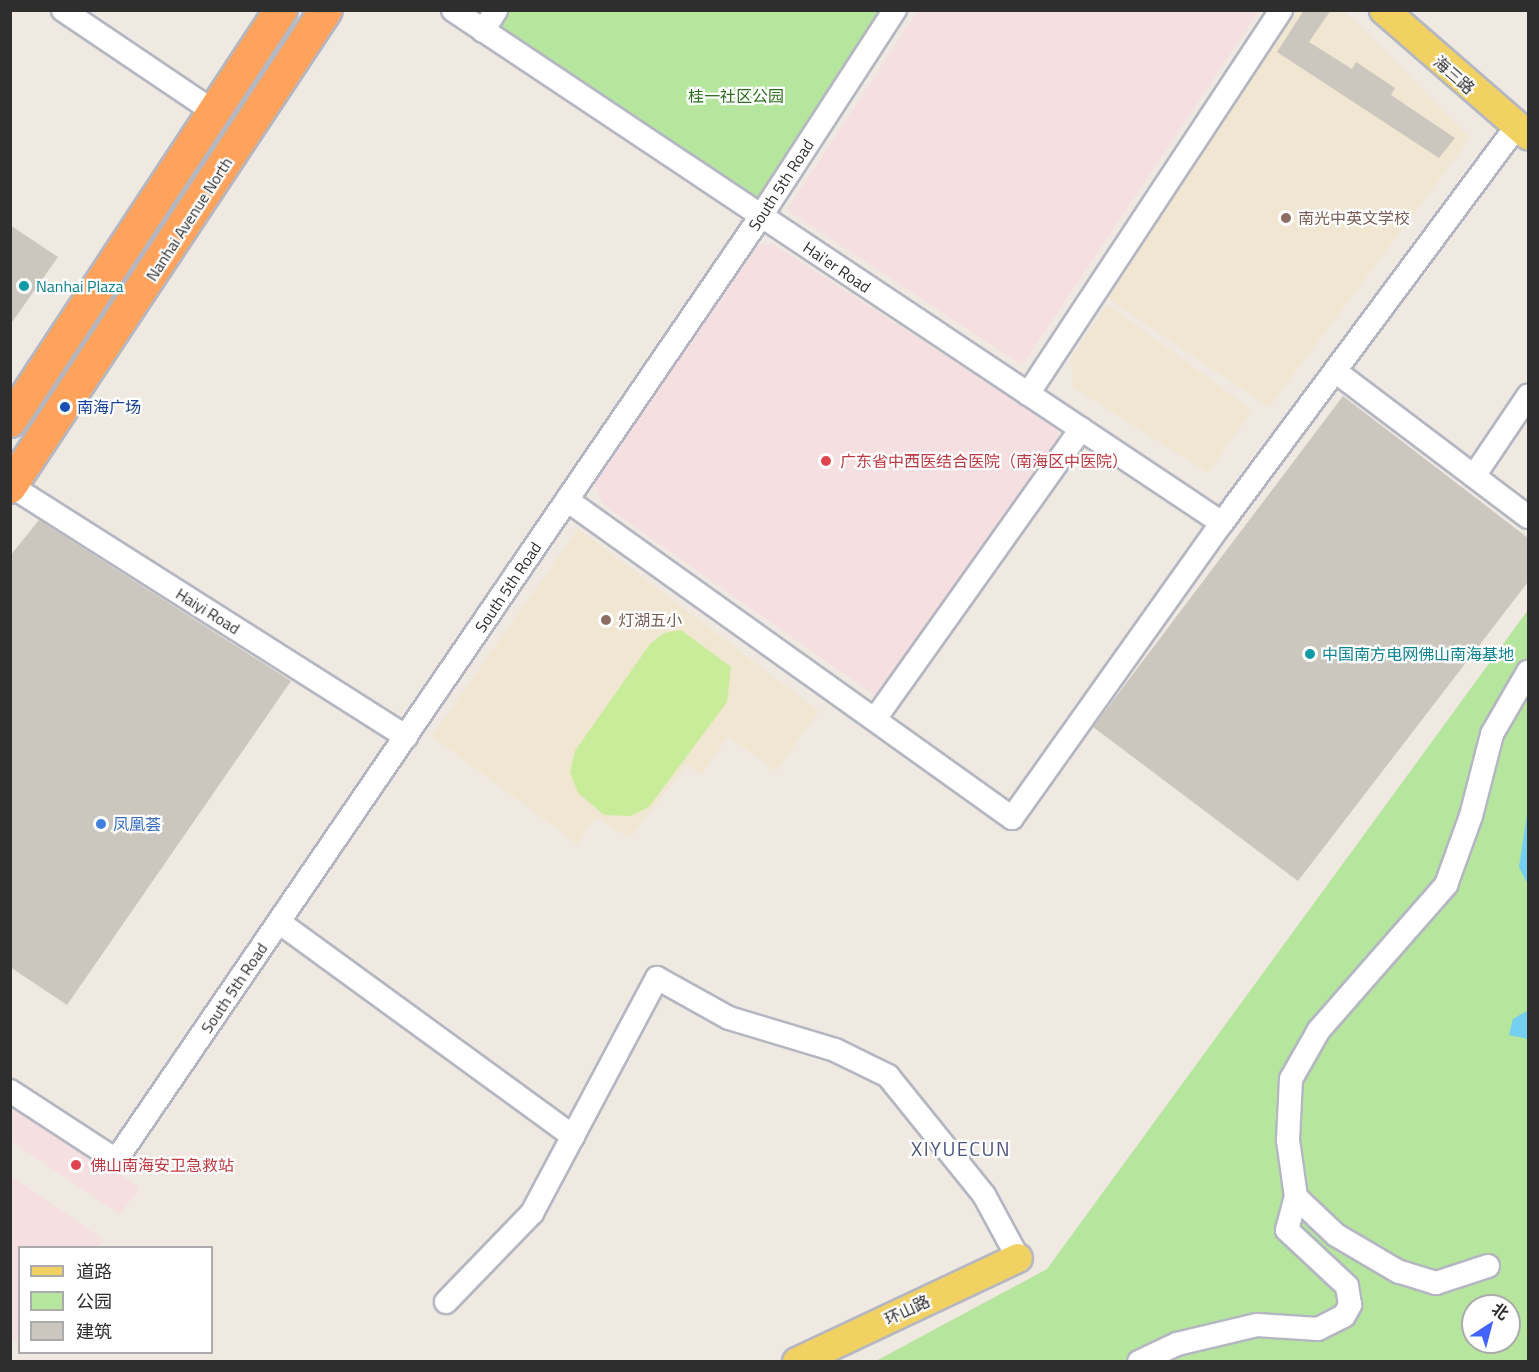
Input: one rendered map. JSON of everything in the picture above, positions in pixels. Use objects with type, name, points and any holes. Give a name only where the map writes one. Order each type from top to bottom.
[{"type":"highway","points":[[10,421],[281,10]]},
{"type":"highway","name":"Nanhai Avenue North","points":[[11,486],[326,10]]},
{"type":"main road","name":"海三路","points":[[1384,10],[1524,125]]},
{"type":"main road","name":"海三路","points":[[1405,10],[1524,125]]},
{"type":"main road","name":"环山路","points":[[797,1362],[1018,1258]]},
{"type":"street","points":[[63,10],[214,112]]},
{"type":"street","name":"Hai'er Road","points":[[453,10],[1222,523]]},
{"type":"street","points":[[483,31],[496,10]]},
{"type":"street","name":"South 5th Road","points":[[11,1092],[116,1160],[761,216],[895,10]]},
{"type":"street","points":[[1028,394],[1281,10]]},
{"type":"street","points":[[567,500],[1012,818],[1222,523],[1335,371],[1524,125]]},
{"type":"street","points":[[1335,371],[1528,517]]},
{"type":"street","points":[[1474,476],[1528,396]]},
{"type":"street","points":[[875,719],[1081,429]]},
{"type":"street","name":"Haiyi Road","points":[[11,486],[406,737]]},
{"type":"street","points":[[1139,1362],[1177,1344],[1257,1325],[1318,1329],[1344,1316],[1350,1305],[1347,1286],[1287,1230],[1296,1197],[1288,1140],[1291,1079],[1319,1030],[1446,885],[1471,816],[1492,734],[1528,672]]},
{"type":"street","points":[[279,922],[573,1136]]},
{"type":"street","points":[[446,1302],[532,1214],[657,978],[729,1018],[835,1050],[888,1076],[984,1195],[1018,1258]]},
{"type":"street","points":[[1296,1197],[1336,1235],[1399,1272],[1436,1282],[1488,1266]]},
{"type":"shaded area","points":[[918,10],[1259,11],[1022,365],[787,210]]},
{"type":"shaded area","name":"南光中英文学校","points":[[1296,11],[1344,11],[1470,138],[1269,407],[1108,298]]},
{"type":"shaded area","name":"广东省中西医结合医院（南海区中医院）","points":[[773,244],[1058,429],[1059,441],[877,697],[604,505],[593,481],[758,245]]},
{"type":"shaded area","points":[[1108,305],[1252,410],[1208,473],[1073,387],[1071,357]]},
{"type":"shaded area","name":"灯湖五小","points":[[578,529],[819,711],[776,771],[728,736],[701,775],[687,764],[630,838],[596,817],[577,844],[432,736]]},
{"type":"shaded area","name":"佛山南海安卫急救站","points":[[26,1109],[140,1188],[120,1214],[11,1141],[10,1112]]},
{"type":"shaded area","points":[[11,1176],[104,1240],[100,1246],[18,1246],[18,1342],[11,1337]]},
{"type":"green space","name":"桂一社区公园","points":[[496,11],[895,11],[761,216],[483,31]]},
{"type":"green space","points":[[1528,610],[1528,1361],[874,1362],[1047,1269]]},
{"type":"green space","points":[[681,630],[731,667],[727,702],[649,807],[630,816],[604,815],[578,793],[570,772],[575,751],[650,644],[664,633]]},
{"type":"water","points":[[1528,808],[1528,885],[1519,867]]},
{"type":"water","points":[[1528,1010],[1528,1039],[1509,1035],[1513,1019]]},
{"type":"building","points":[[1304,10],[1331,10],[1309,42],[1352,69],[1356,62],[1395,88],[1391,95],[1455,138],[1439,158],[1277,52]]},
{"type":"building","name":"Nanhai Plaza","points":[[10,225],[58,257],[10,325]]},
{"type":"building","name":"中国南方电网佛山南海基地","points":[[1343,396],[1528,538],[1528,582],[1298,881],[1093,727]]},
{"type":"building","name":"凤凰荟","points":[[39,520],[291,681],[67,1005],[10,967],[10,556]]},
{"type":"place","name":"南光中英文学校","points":[[1286,218]]},
{"type":"place","name":"Nanhai Plaza","points":[[24,286]]},
{"type":"place","name":"南海广场","points":[[65,407]]},
{"type":"place","name":"广东省中西医结合医院（南海区中医院）","points":[[826,461]]},
{"type":"place","name":"灯湖五小","points":[[606,620]]},
{"type":"place","name":"中国南方电网佛山南海基地","points":[[1310,654]]},
{"type":"place","name":"凤凰荟","points":[[101,824]]},
{"type":"place","name":"佛山南海安卫急救站","points":[[76,1165]]},
{"type":"district","name":"XIYUECUN","points":[[961,1148]]}]
